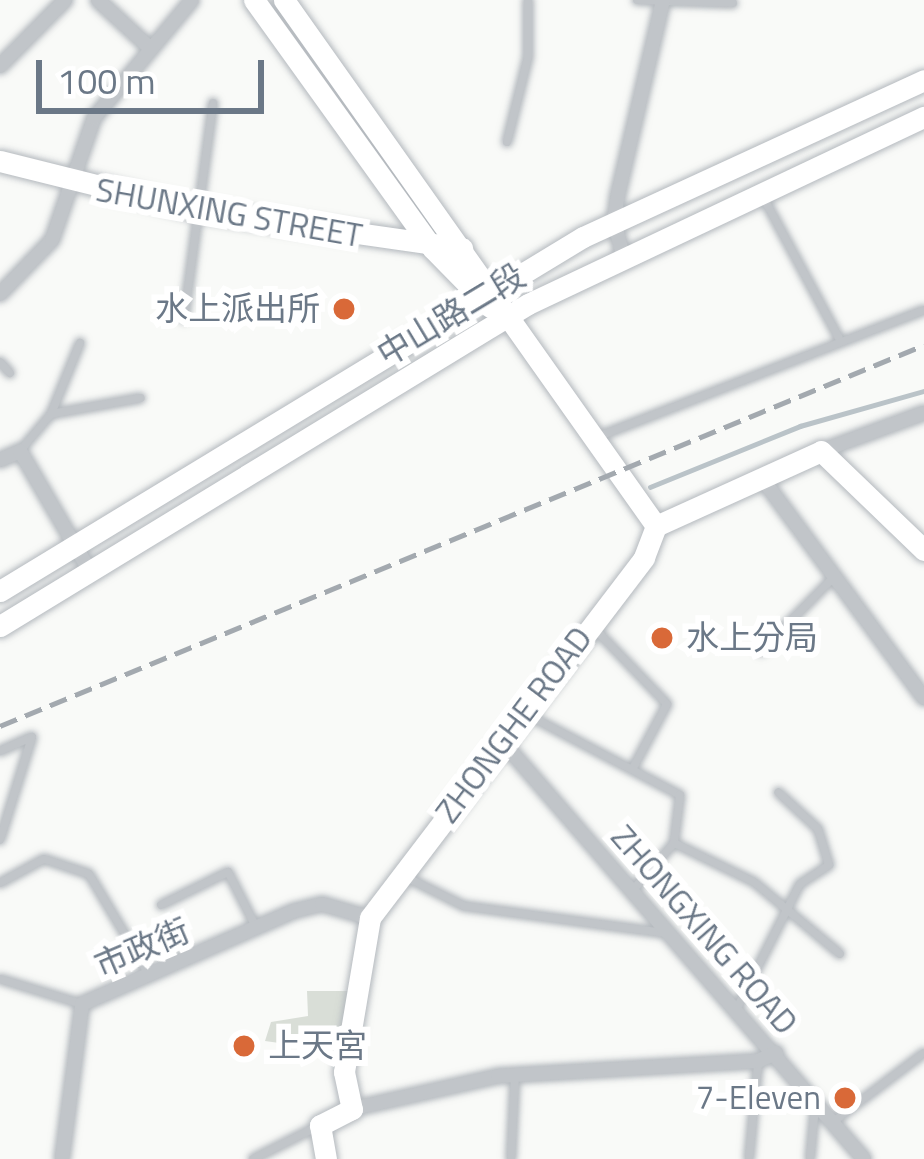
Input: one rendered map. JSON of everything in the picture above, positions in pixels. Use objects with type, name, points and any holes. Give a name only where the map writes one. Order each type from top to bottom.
[{"type":"main road","points":[[254,0],[432,248],[507,316],[656,526],[764,481],[821,451],[924,550]]},
{"type":"main road","points":[[284,0],[462,248],[484,294]]},
{"type":"main road","name":"中山路二段","points":[[0,591],[484,294],[614,221],[924,80]]},
{"type":"main road","name":"中山路二段","points":[[0,626],[507,316],[759,189],[924,117]]},
{"type":"main road","name":"SHUNXING STREET","points":[[0,161],[73,185],[197,210],[432,248],[462,248]]},
{"type":"main road","name":"ZHONGHE ROAD","points":[[352,1109],[344,1072],[370,918],[500,739],[644,558],[656,526]]},
{"type":"main road","points":[[326,1159],[320,1125],[352,1109]]},
{"type":"street","points":[[0,66],[65,0]]},
{"type":"street","points":[[98,0],[151,49]]},
{"type":"street","points":[[0,294],[52,240],[94,118],[192,0]]},
{"type":"street","points":[[623,255],[614,221],[663,2]]},
{"type":"street","points":[[821,451],[924,413]]},
{"type":"street","points":[[2,461],[20,451],[91,573]]},
{"type":"street","points":[[764,481],[924,698]]},
{"type":"street","name":"ZHONGXING ROAD","points":[[500,739],[864,1159]]},
{"type":"street","name":"市政街","points":[[62,1159],[82,1004],[256,927],[322,904],[370,918]]},
{"type":"street","points":[[352,1109],[515,1075],[758,1061],[776,1053]]},
{"type":"lane","points":[[507,142],[529,56],[528,0]]},
{"type":"lane","points":[[637,0],[734,3]]},
{"type":"lane","points":[[184,319],[213,103]]},
{"type":"lane","points":[[759,189],[838,338]]},
{"type":"lane","points":[[597,437],[838,338],[924,310]]},
{"type":"lane","points":[[20,451],[51,414],[80,343]]},
{"type":"lane","points":[[0,362],[10,373]]},
{"type":"lane","points":[[51,414],[141,398]]},
{"type":"lane","points":[[761,651],[834,577]]},
{"type":"lane","points":[[591,624],[667,704],[634,766]]},
{"type":"lane","points":[[522,711],[589,754],[634,766],[680,795],[674,843],[633,890]]},
{"type":"lane","points":[[0,751],[32,737],[0,840]]},
{"type":"lane","points":[[737,1008],[800,884],[829,865],[818,829],[778,792]]},
{"type":"lane","points":[[674,843],[788,908],[840,954]]},
{"type":"lane","points":[[0,884],[44,860],[89,874],[148,974]]},
{"type":"lane","points":[[161,905],[229,872],[256,927]]},
{"type":"lane","points":[[401,875],[464,906],[671,934]]},
{"type":"lane","points":[[0,979],[82,1004]]},
{"type":"lane","points":[[833,1122],[924,1054]]},
{"type":"lane","points":[[749,1159],[758,1061]]},
{"type":"lane","points":[[511,1159],[515,1075]]},
{"type":"lane","points":[[810,1159],[816,1101]]},
{"type":"lane","points":[[253,1159],[320,1125]]},
{"type":"shaded area","points":[[307,991],[356,991],[343,1052],[265,1041],[271,1022],[308,1016]]},
{"type":"waterway","points":[[650,487],[800,426],[924,391]]},
{"type":"railway","points":[[0,726],[924,345]]},
{"type":"place","name":"水上派出所","points":[[344,309]]},
{"type":"place","name":"水上分局","points":[[662,638]]},
{"type":"place","name":"上天宮","points":[[244,1046]]},
{"type":"place","name":"7-Eleven","points":[[845,1098]]}]
